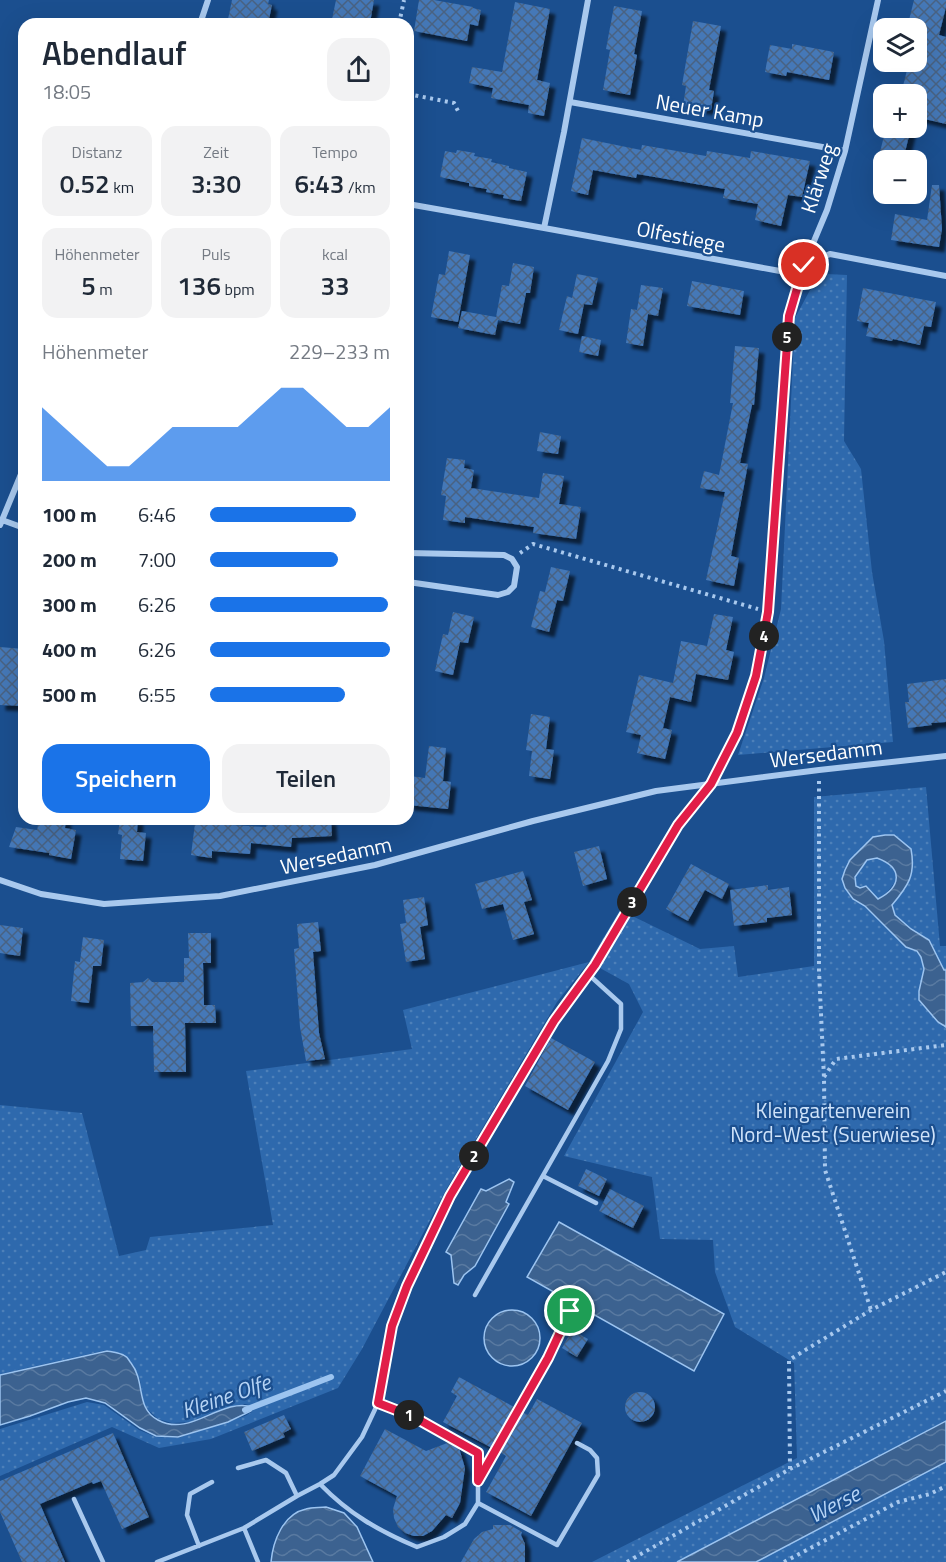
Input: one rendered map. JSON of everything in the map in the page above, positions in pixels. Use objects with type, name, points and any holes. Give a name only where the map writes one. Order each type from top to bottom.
[{"type":"street","points":[[202,18],[208,0]]},
{"type":"street","points":[[544,228],[588,0]]},
{"type":"street","name":"Klärweg","points":[[711,784],[737,733],[756,676],[768,612],[789,316],[804,265],[827,210],[845,151],[878,0]]},
{"type":"street","name":"Neuer Kamp","points":[[570,102],[845,151]]},
{"type":"street","name":"Olfestiege","points":[[414,205],[780,272],[830,254],[946,276]]},
{"type":"street","points":[[18,482],[1,523],[18,527]]},
{"type":"street","points":[[414,553],[504,555],[512,559],[517,567],[514,586],[508,592],[498,595],[414,583]]},
{"type":"street","name":"Wersedamm","points":[[0,880],[41,894],[104,904],[220,896],[375,865],[533,821],[656,791],[946,756]]},
{"type":"lane","points":[[157,1562],[244,1528],[320,1484],[334,1475],[362,1437],[378,1403],[392,1326],[407,1286],[450,1196],[554,1021],[595,965],[678,825],[711,784]]},
{"type":"lane","points":[[475,1295],[608,1061],[621,1029],[621,1004],[588,974]]},
{"type":"lane","points":[[543,1176],[596,1203]]},
{"type":"lane","points":[[478,1481],[548,1358],[570,1311]]},
{"type":"lane","points":[[320,1484],[339,1503],[387,1535],[417,1547],[444,1537],[465,1524],[478,1503],[478,1453],[414,1417],[378,1403]]},
{"type":"lane","points":[[478,1503],[557,1545],[598,1475],[597,1458],[590,1450],[577,1443]]},
{"type":"lane","points":[[238,1468],[266,1460],[286,1473],[297,1496]]},
{"type":"lane","points":[[198,1546],[187,1515],[190,1494],[212,1482]]},
{"type":"lane","points":[[74,1499],[103,1562]]},
{"type":"lane","points":[[244,1528],[258,1562]]},
{"type":"path","points":[[400,18],[404,0]]},
{"type":"path","points":[[414,95],[454,103],[458,111]]},
{"type":"path","points":[[512,559],[533,544],[768,612]]},
{"type":"path","points":[[819,770],[819,971],[825,1170],[870,1310]]},
{"type":"path","points":[[824,1078],[836,1059],[946,1045]]},
{"type":"path","points":[[790,1469],[789,1360],[870,1310],[946,1272]]},
{"type":"path","points":[[627,1562],[790,1469],[946,1391]]},
{"type":"path","points":[[784,1562],[898,1502],[930,1494],[946,1486]]},
{"type":"green space","points":[[826,274],[847,275],[844,441],[861,469],[872,572],[884,641],[893,742],[738,755],[764,678],[781,609],[795,318],[810,290]]},
{"type":"green space","name":"Kleingartenverein Nord-West (Suerwiese)","points":[[926,787],[940,946],[946,946],[946,970],[929,940],[894,915],[892,905],[906,888],[911,849],[850,860],[853,899],[865,906],[906,947],[917,951],[924,969],[919,991],[943,1027],[946,1027],[946,1421],[677,1562],[592,1562],[797,1458],[794,1363],[735,1327],[715,1272],[713,1240],[660,1239],[652,1177],[564,1156],[643,1012],[629,984],[589,962],[620,910],[700,949],[734,946],[738,977],[814,966],[814,797]]},
{"type":"green space","points":[[877,858],[890,865],[897,878],[889,890],[877,899],[866,886],[860,888],[856,885],[855,877],[868,860]]},
{"type":"green space","points":[[589,962],[557,1002],[447,1188],[362,1349],[338,1388],[211,1439],[159,1448],[112,1427],[0,1476],[0,1429],[87,1402],[104,1405],[139,1430],[156,1437],[178,1438],[245,1416],[252,1412],[253,1406],[245,1404],[224,1408],[190,1422],[172,1423],[158,1419],[144,1406],[140,1380],[134,1366],[125,1355],[107,1350],[0,1374],[0,1105],[82,1113],[119,1256],[146,1250],[150,1237],[273,1225],[246,1071],[412,1049],[403,1010]]},
{"type":"green space","points":[[946,1462],[946,1562],[756,1562]]},
{"type":"water","points":[[894,835],[911,849],[912,866],[909,880],[892,905],[895,915],[911,929],[929,940],[946,970],[946,1027],[938,1022],[919,1000],[924,969],[917,951],[906,947],[865,906],[853,899],[845,888],[842,879],[850,860],[873,837]],"holes":[[[877,858],[892,867],[896,878],[895,883],[886,894],[878,899],[866,886],[860,888],[856,886],[855,877],[867,860]]]},
{"type":"water","points":[[509,1179],[514,1182],[506,1202],[509,1204],[475,1266],[464,1275],[458,1285],[454,1283],[451,1255],[446,1252],[481,1189],[486,1191]]},
{"type":"water","points":[[559,1222],[724,1314],[694,1371],[527,1277]]},
{"type":"water","points":[[512,1310],[523,1312],[532,1318],[538,1327],[540,1338],[538,1349],[532,1358],[523,1364],[512,1366],[501,1364],[492,1358],[486,1349],[484,1338],[486,1327],[492,1318],[501,1312]]},
{"type":"water","points":[[107,1351],[128,1358],[136,1370],[146,1409],[158,1420],[170,1424],[182,1424],[229,1407],[241,1405],[253,1407],[251,1411],[228,1422],[178,1437],[156,1436],[140,1428],[105,1403],[86,1398],[0,1425],[0,1375]]},
{"type":"water","name":"Werse","points":[[946,1421],[946,1462],[756,1562],[677,1562]]},
{"type":"water","points":[[326,1507],[344,1513],[357,1527],[373,1562],[271,1562],[277,1537],[291,1516],[306,1509]]},
{"type":"building","points":[[232,0],[269,0],[268,4],[272,5],[269,18],[228,18]]},
{"type":"building","points":[[336,0],[374,0],[371,18],[332,18]]},
{"type":"building","points":[[419,0],[434,0],[481,10],[478,26],[470,24],[467,41],[414,31]]},
{"type":"building","points":[[914,0],[946,0],[939,35],[946,37],[946,124],[927,120],[927,84],[904,84],[906,72],[927,72],[927,18],[910,18]]},
{"type":"building","points":[[515,2],[550,9],[537,80],[550,83],[544,116],[528,113],[529,105],[491,98],[493,88],[469,83],[472,67],[502,72]]},
{"type":"building","points":[[614,6],[642,11],[634,54],[637,55],[630,95],[603,90],[610,50],[606,49]]},
{"type":"building","points":[[693,21],[721,26],[709,90],[714,91],[711,110],[683,106],[686,86],[682,85]]},
{"type":"building","points":[[792,44],[834,52],[829,80],[787,72],[786,76],[765,72],[770,45],[792,49]]},
{"type":"building","points":[[582,138],[641,150],[642,145],[706,156],[707,151],[750,158],[751,151],[810,161],[802,197],[788,195],[781,226],[755,220],[758,204],[723,198],[725,189],[637,174],[636,178],[593,170],[588,195],[571,191]]},
{"type":"building","points":[[884,138],[908,138],[906,150],[880,150]]},
{"type":"building","points":[[457,150],[475,153],[474,156],[492,159],[491,162],[527,172],[521,201],[503,198],[504,195],[486,192],[487,189],[469,186],[469,183],[440,177],[445,151],[456,153]]},
{"type":"building","points":[[932,185],[939,185],[942,229],[939,247],[891,240],[895,214],[927,220]]},
{"type":"building","points":[[449,251],[470,255],[458,322],[431,317],[439,274],[445,275]]},
{"type":"building","points":[[513,263],[534,267],[530,293],[526,293],[520,324],[498,320],[495,335],[458,328],[462,311],[496,317],[502,285],[509,286]]},
{"type":"building","points":[[577,274],[598,278],[592,305],[584,304],[578,334],[559,330],[567,296],[572,298]]},
{"type":"building","points":[[692,281],[744,291],[740,315],[687,306]]},
{"type":"building","points":[[641,285],[663,288],[658,316],[648,314],[643,346],[626,343],[631,309],[637,310]]},
{"type":"building","points":[[863,288],[936,302],[931,327],[924,326],[920,345],[866,336],[869,323],[857,321]]},
{"type":"building","points":[[582,336],[601,340],[598,356],[579,352]]},
{"type":"building","points":[[735,346],[759,348],[754,405],[752,405],[740,463],[748,464],[731,556],[739,558],[734,586],[706,580],[725,492],[700,488],[704,471],[719,475],[733,403],[730,403]]},
{"type":"building","points":[[540,432],[561,436],[558,454],[537,451]]},
{"type":"building","points":[[447,458],[465,460],[464,468],[474,470],[471,488],[539,498],[543,473],[564,476],[559,504],[581,507],[576,539],[533,533],[534,527],[465,517],[465,523],[443,520],[446,496],[441,495]]},
{"type":"building","points":[[551,567],[570,571],[563,601],[557,600],[549,632],[531,627],[540,591],[545,592]]},
{"type":"building","points":[[453,612],[474,617],[468,643],[460,642],[453,675],[435,671],[443,634],[448,635]]},
{"type":"building","points":[[714,614],[733,617],[726,650],[734,652],[728,680],[696,674],[691,702],[670,697],[663,728],[672,730],[665,759],[637,753],[641,735],[626,732],[639,675],[673,683],[681,641],[707,646]]},
{"type":"building","points":[[0,647],[18,648],[18,706],[0,705]]},
{"type":"building","points":[[946,679],[946,722],[908,728],[905,702],[909,702],[907,684]]},
{"type":"building","points":[[531,714],[550,717],[546,749],[554,750],[550,779],[529,776],[532,751],[526,750]]},
{"type":"building","points":[[429,746],[446,748],[443,781],[451,782],[448,809],[414,806],[414,777],[425,778]]},
{"type":"building","points":[[38,825],[65,825],[65,828],[76,830],[71,859],[9,847],[16,827],[37,830]]},
{"type":"building","points":[[119,825],[138,825],[137,832],[146,833],[143,861],[120,859],[122,835],[118,834]]},
{"type":"building","points":[[195,825],[266,827],[266,825],[331,825],[332,836],[292,838],[291,847],[251,843],[250,854],[212,851],[212,858],[191,855]]},
{"type":"building","points":[[599,846],[607,879],[583,886],[574,852]]},
{"type":"building","points":[[691,864],[729,884],[722,899],[705,890],[688,921],[666,909]]},
{"type":"building","points":[[523,871],[532,900],[524,902],[534,934],[513,940],[503,904],[482,909],[475,884]]},
{"type":"building","points":[[768,885],[768,890],[789,887],[792,915],[767,918],[767,922],[734,926],[730,890]]},
{"type":"building","points":[[424,897],[428,925],[420,927],[425,959],[406,962],[400,924],[406,923],[403,900]]},
{"type":"building","points":[[318,922],[321,951],[313,952],[319,1033],[325,1059],[306,1061],[300,1027],[294,949],[299,948],[297,924]]},
{"type":"building","points":[[0,925],[23,928],[20,956],[0,953]]},
{"type":"building","points":[[188,933],[211,933],[211,963],[203,963],[204,1005],[215,1005],[216,1023],[185,1023],[186,1072],[154,1072],[153,1026],[131,1026],[130,983],[143,982],[148,978],[152,982],[184,982],[184,958],[189,958]]},
{"type":"building","points":[[83,937],[104,940],[101,966],[93,966],[89,1003],[71,1001],[75,961],[80,962]]},
{"type":"building","points":[[551,1038],[595,1062],[568,1110],[525,1086]]},
{"type":"building","points":[[586,1169],[607,1179],[599,1196],[578,1186]]},
{"type":"building","points":[[610,1189],[644,1206],[633,1228],[599,1211]]},
{"type":"building","points":[[572,1330],[588,1339],[577,1357],[562,1348]]},
{"type":"building","points":[[459,1377],[514,1407],[492,1448],[443,1422],[457,1396],[451,1392]]},
{"type":"building","points":[[640,1392],[651,1396],[655,1407],[651,1418],[640,1422],[629,1418],[625,1407],[629,1396]]},
{"type":"building","points":[[537,1399],[582,1423],[531,1516],[486,1492],[506,1456],[500,1452],[522,1412],[528,1415]]},
{"type":"building","points":[[284,1415],[291,1429],[283,1433],[285,1437],[252,1451],[244,1432]]},
{"type":"building","points":[[385,1429],[426,1451],[450,1442],[459,1448],[465,1468],[460,1503],[452,1518],[446,1515],[432,1531],[423,1536],[405,1533],[398,1527],[393,1509],[397,1496],[360,1476]]},
{"type":"building","points":[[113,1433],[149,1517],[122,1529],[101,1481],[93,1484],[92,1482],[40,1504],[65,1562],[22,1562],[0,1512],[0,1481]]},
{"type":"building","points":[[493,1525],[510,1525],[522,1532],[525,1562],[461,1562],[474,1539],[482,1532],[493,1529]]},
{"type":"waterway","name":"Kleine Olfe","points":[[245,1410],[331,1377]]},
{"type":"route","points":[[570,1311],[548,1358],[478,1481],[478,1453],[414,1417],[378,1403],[392,1326],[407,1286],[450,1196],[554,1021],[595,965],[678,825],[711,784],[737,733],[756,676],[768,612],[789,316],[804,265]]}]
